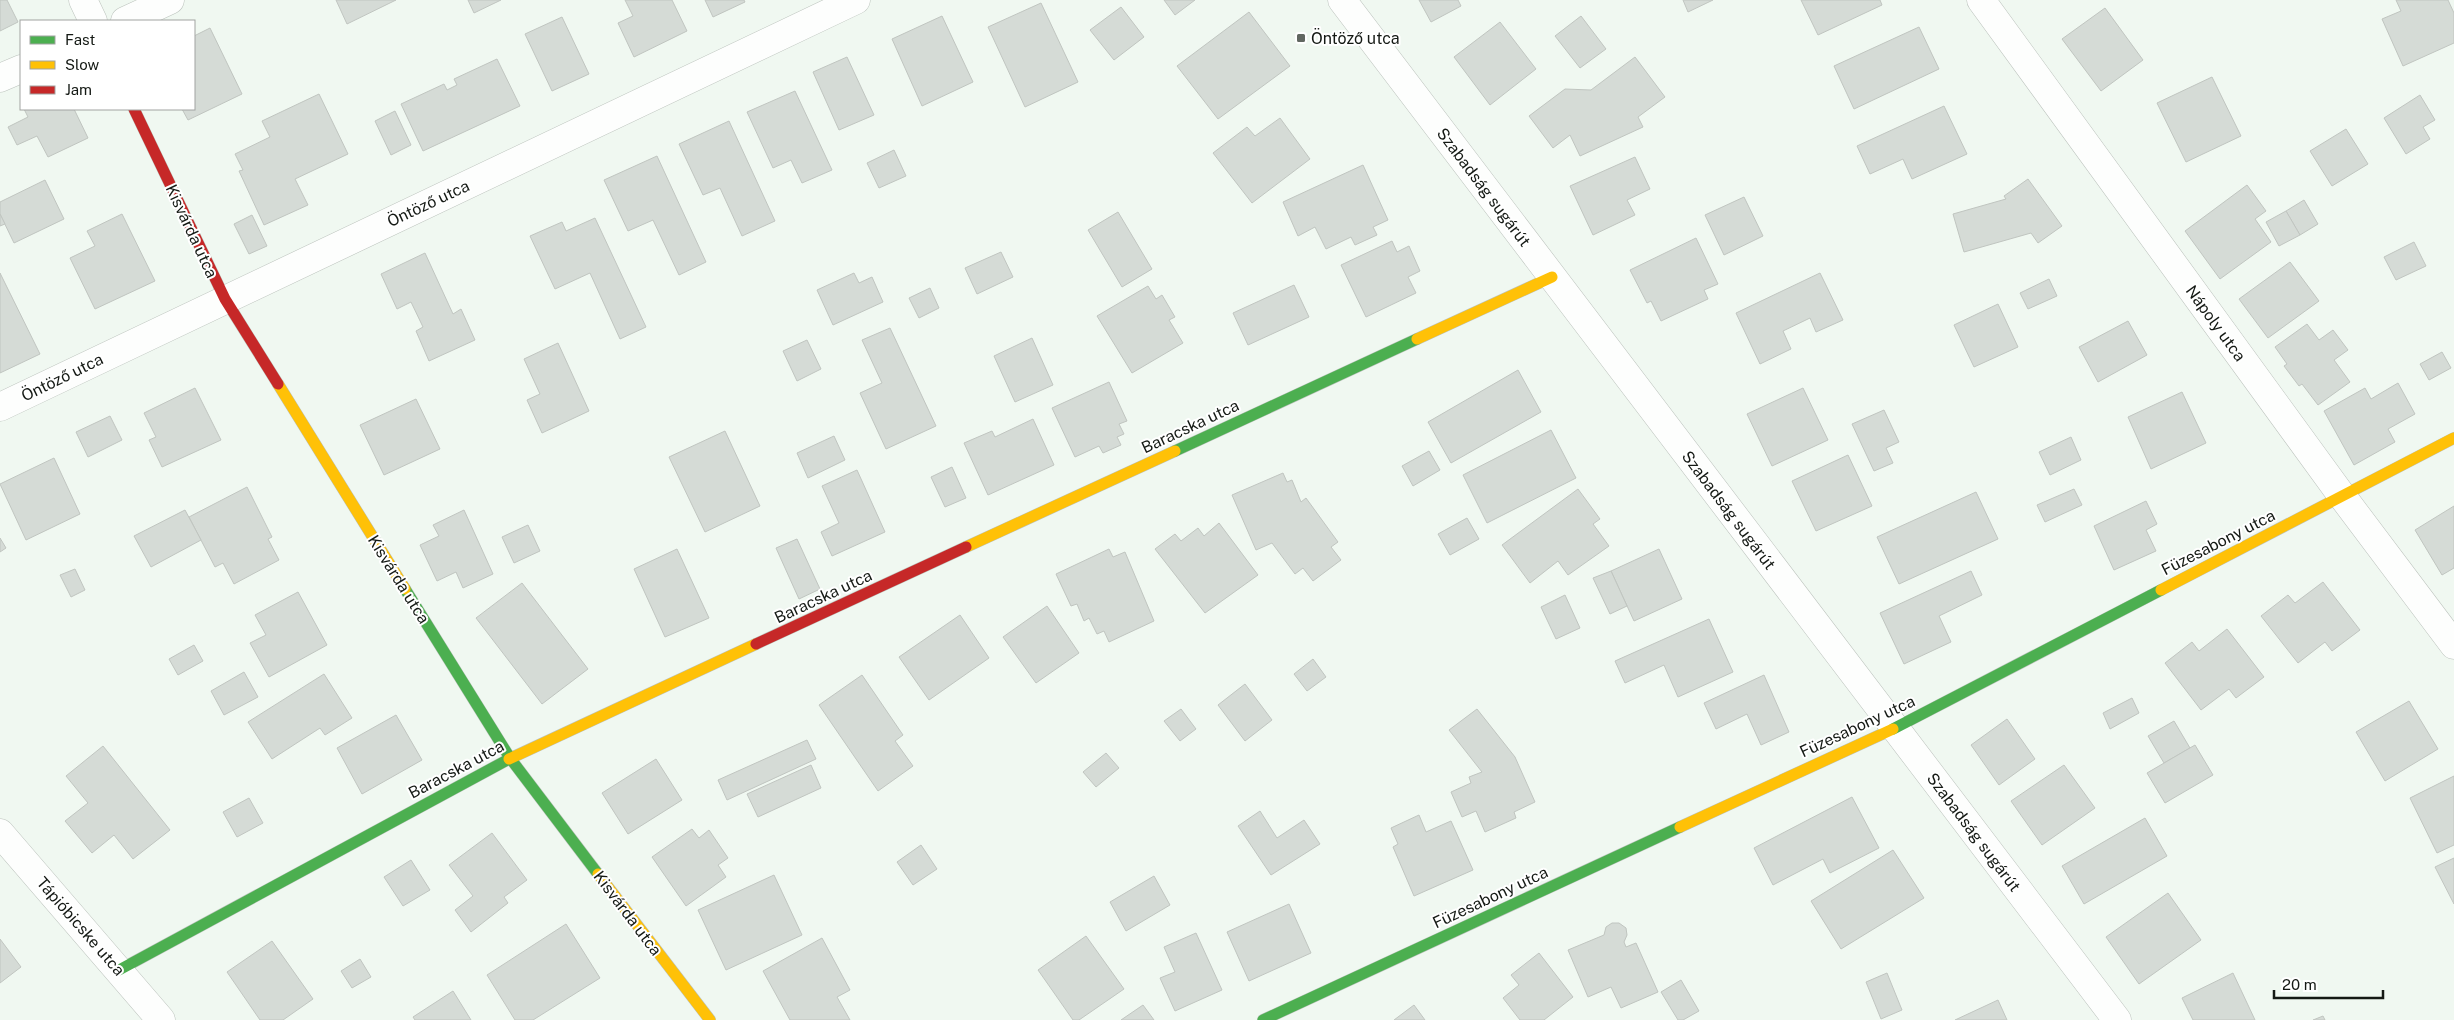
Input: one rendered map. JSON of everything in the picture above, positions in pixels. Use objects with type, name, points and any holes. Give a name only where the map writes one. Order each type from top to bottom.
[{"type":"street","points":[[83,0],[93,20]]},
{"type":"street","points":[[127,20],[170,0]]},
{"type":"street","name":"Öntöző utca","points":[[0,407],[856,0]]},
{"type":"street","name":"Szabadság sugárút","points":[[1342,0],[2117,1020]]},
{"type":"street","name":"Nápoly utca","points":[[1981,0],[2342,496],[2454,645]]},
{"type":"street","points":[[0,78],[20,69]]},
{"type":"street","name":"Kisvárda utca","points":[[134,110],[225,299],[510,758],[710,1020]]},
{"type":"street","name":"Baracska utca","points":[[119,970],[510,758],[1552,277]]},
{"type":"street","name":"Füzesabony utca","points":[[1263,1020],[1895,728],[2454,438]]},
{"type":"street","name":"Tápióbicske utca","points":[[0,833],[161,1020]]},
{"type":"building","points":[[0,0],[7,0],[18,22],[0,31]]},
{"type":"building","points":[[336,0],[396,0],[347,24]]},
{"type":"building","points":[[468,0],[501,0],[474,13]]},
{"type":"building","points":[[625,0],[672,0],[687,31],[634,57],[618,23],[633,16]]},
{"type":"building","points":[[705,0],[744,0],[745,2],[713,17]]},
{"type":"building","points":[[1164,0],[1195,0],[1175,15]]},
{"type":"building","points":[[1419,0],[1458,0],[1461,6],[1431,22]]},
{"type":"building","points":[[1683,0],[1713,0],[1688,12]]},
{"type":"building","points":[[1801,0],[1880,0],[1882,5],[1818,35]]},
{"type":"building","points":[[2396,0],[2448,0],[2454,13],[2454,43],[2403,66],[2382,19],[2401,11]]},
{"type":"building","points":[[1041,3],[1078,82],[1025,107],[988,27]]},
{"type":"building","points":[[1121,7],[1144,37],[1114,60],[1090,30]]},
{"type":"building","points":[[2105,8],[2143,60],[2101,91],[2062,39]]},
{"type":"building","points":[[1249,12],[1290,66],[1218,119],[1177,66]]},
{"type":"building","points":[[942,16],[973,82],[922,106],[892,39]]},
{"type":"building","points":[[1581,16],[1606,49],[1580,68],[1555,36]]},
{"type":"building","points":[[562,17],[589,74],[552,91],[525,34]]},
{"type":"building","points":[[1500,22],[1536,69],[1490,105],[1454,57]]},
{"type":"building","points":[[1919,27],[1939,69],[1854,109],[1834,66]]},
{"type":"building","points":[[210,28],[242,94],[188,120],[183,110],[195,110],[195,36]]},
{"type":"building","points":[[847,57],[874,115],[839,130],[813,72]]},
{"type":"building","points":[[1635,57],[1665,97],[1638,117],[1643,127],[1580,156],[1570,135],[1553,148],[1529,116],[1565,89],[1591,90]]},
{"type":"building","points":[[497,59],[520,106],[423,151],[401,104],[444,84],[447,90],[457,85],[454,79]]},
{"type":"building","points":[[2212,77],[2241,136],[2186,162],[2157,103]]},
{"type":"building","points":[[795,91],[832,170],[802,183],[791,160],[773,168],[747,112]]},
{"type":"building","points":[[319,94],[348,154],[295,179],[308,205],[264,225],[239,171],[243,170],[235,154],[270,137],[262,121]]},
{"type":"building","points":[[2420,95],[2435,120],[2423,127],[2430,139],[2406,154],[2384,118]]},
{"type":"building","points":[[1944,106],[1967,154],[1912,179],[1903,159],[1870,174],[1857,146]]},
{"type":"building","points":[[24,110],[74,110],[88,138],[48,157],[37,136],[17,145],[8,127],[28,117]]},
{"type":"building","points":[[395,111],[411,145],[391,155],[375,121]]},
{"type":"building","points":[[1280,118],[1310,159],[1252,203],[1213,153],[1247,127],[1255,136]]},
{"type":"building","points":[[729,121],[775,221],[742,236],[720,188],[703,195],[679,144]]},
{"type":"building","points":[[2346,129],[2368,164],[2332,186],[2310,151]]},
{"type":"building","points":[[894,150],[906,176],[879,188],[867,163]]},
{"type":"building","points":[[657,156],[706,262],[679,275],[653,220],[628,231],[604,180]]},
{"type":"building","points":[[1635,157],[1650,189],[1627,200],[1635,215],[1593,235],[1570,186]]},
{"type":"building","points":[[1363,165],[1388,220],[1373,227],[1377,235],[1355,245],[1351,237],[1326,249],[1315,227],[1298,236],[1283,202]]},
{"type":"building","points":[[2028,179],[2062,226],[2038,243],[2031,233],[1964,252],[1953,214],[2006,199],[2004,196]]},
{"type":"building","points":[[45,180],[64,219],[14,243],[0,214],[0,202]]},
{"type":"building","points":[[2247,185],[2266,211],[2255,219],[2271,242],[2220,279],[2185,231]]},
{"type":"building","points":[[1744,197],[1763,236],[1724,255],[1705,215]]},
{"type":"building","points":[[2304,200],[2318,224],[2300,235],[2286,211]]},
{"type":"building","points":[[2286,211],[2300,235],[2279,246],[2266,222]]},
{"type":"building","points":[[1118,212],[1152,269],[1122,287],[1088,230]]},
{"type":"building","points":[[0,214],[5,224],[0,226]]},
{"type":"building","points":[[122,214],[155,281],[95,309],[70,258],[95,246],[87,231]]},
{"type":"building","points":[[252,215],[267,246],[249,254],[234,224]]},
{"type":"building","points":[[595,218],[646,327],[620,339],[590,273],[555,289],[530,236],[562,222],[566,231]]},
{"type":"building","points":[[1696,238],[1718,284],[1704,290],[1708,299],[1661,321],[1651,301],[1647,303],[1630,270]]},
{"type":"building","points":[[1392,241],[1397,252],[1409,246],[1420,271],[1408,277],[1416,293],[1366,317],[1341,265]]},
{"type":"building","points":[[2414,242],[2426,266],[2396,280],[2384,257]]},
{"type":"building","points":[[1001,252],[1013,277],[977,294],[965,268]]},
{"type":"building","points":[[425,253],[453,314],[461,309],[475,340],[429,361],[416,331],[423,327],[411,302],[397,309],[381,274]]},
{"type":"building","points":[[2290,262],[2319,301],[2268,338],[2239,299]]},
{"type":"building","points":[[0,273],[40,354],[0,373]]},
{"type":"building","points":[[854,273],[859,283],[872,277],[883,302],[833,325],[817,290]]},
{"type":"building","points":[[1820,273],[1843,320],[1816,332],[1810,318],[1783,331],[1791,349],[1760,364],[1736,313]]},
{"type":"building","points":[[2049,279],[2057,296],[2028,309],[2020,293]]},
{"type":"building","points":[[1294,285],[1309,317],[1248,345],[1233,313]]},
{"type":"building","points":[[1148,286],[1156,299],[1162,295],[1175,317],[1169,320],[1183,343],[1132,373],[1097,316]]},
{"type":"building","points":[[930,288],[939,308],[919,318],[909,298]]},
{"type":"building","points":[[1998,304],[2018,347],[1974,367],[1954,325]]},
{"type":"building","points":[[2128,321],[2147,355],[2098,382],[2079,347]]},
{"type":"building","points":[[2307,324],[2319,340],[2333,330],[2348,350],[2334,360],[2350,382],[2318,405],[2302,384],[2299,386],[2284,366],[2287,364],[2275,347]]},
{"type":"building","points":[[890,328],[936,426],[886,449],[860,393],[882,383],[862,340]]},
{"type":"building","points":[[1032,338],[1053,385],[1015,402],[994,356]]},
{"type":"building","points":[[807,340],[821,369],[797,381],[783,351]]},
{"type":"building","points":[[558,343],[589,411],[542,433],[527,400],[540,394],[524,359]]},
{"type":"building","points":[[2442,352],[2451,368],[2429,380],[2420,364]]},
{"type":"building","points":[[1518,370],[1541,412],[1451,463],[1428,422]]},
{"type":"building","points":[[1109,382],[1127,421],[1119,424],[1124,434],[1117,437],[1121,445],[1103,453],[1099,446],[1075,457],[1052,408]]},
{"type":"building","points":[[2398,383],[2415,414],[2388,429],[2395,442],[2354,465],[2324,411],[2365,388],[2371,399]]},
{"type":"building","points":[[195,388],[221,440],[162,467],[149,440],[156,437],[144,413]]},
{"type":"building","points":[[1803,388],[1828,440],[1772,466],[1747,414]]},
{"type":"building","points":[[2182,392],[2206,443],[2151,469],[2128,417]]},
{"type":"building","points":[[416,399],[440,449],[384,475],[360,425]]},
{"type":"building","points":[[1884,410],[1899,442],[1886,448],[1893,463],[1874,471],[1852,424]]},
{"type":"building","points":[[110,416],[122,440],[88,457],[76,432]]},
{"type":"building","points":[[1033,419],[1054,465],[988,495],[964,443],[992,431],[995,437]]},
{"type":"building","points":[[1551,430],[1576,478],[1487,523],[1463,475]]},
{"type":"building","points":[[725,431],[760,506],[705,532],[669,457]]},
{"type":"building","points":[[834,436],[845,460],[808,478],[797,453]]},
{"type":"building","points":[[2071,437],[2081,460],[2050,475],[2039,452]]},
{"type":"building","points":[[1429,451],[1440,470],[1413,486],[1402,466]]},
{"type":"building","points":[[1848,455],[1872,506],[1816,531],[1792,481]]},
{"type":"building","points":[[54,458],[80,514],[26,540],[0,484]]},
{"type":"building","points":[[952,467],[966,498],[945,507],[931,477]]},
{"type":"building","points":[[857,470],[885,532],[832,556],[821,532],[839,523],[822,486]]},
{"type":"building","points":[[1283,473],[1287,482],[1292,480],[1301,502],[1306,498],[1338,542],[1331,547],[1341,560],[1313,581],[1303,568],[1295,574],[1272,543],[1256,550],[1232,495]]},
{"type":"building","points":[[247,487],[272,537],[268,539],[279,560],[234,584],[223,563],[215,567],[189,517]]},
{"type":"building","points":[[1578,489],[1600,519],[1593,524],[1609,546],[1568,575],[1558,561],[1530,583],[1502,545]]},
{"type":"building","points":[[2074,489],[2082,505],[2045,522],[2037,505]]},
{"type":"building","points":[[1976,492],[1998,539],[1899,584],[1877,537]]},
{"type":"building","points":[[2146,501],[2157,524],[2146,530],[2156,551],[2114,570],[2094,526]]},
{"type":"building","points":[[2454,506],[2454,568],[2442,575],[2415,530]]},
{"type":"building","points":[[185,510],[201,540],[151,567],[134,536]]},
{"type":"building","points":[[464,510],[493,574],[463,588],[456,572],[437,581],[420,545],[439,536],[433,525]]},
{"type":"building","points":[[1467,518],[1479,539],[1450,555],[1438,534]]},
{"type":"building","points":[[1219,523],[1258,575],[1205,613],[1155,549],[1175,534],[1181,541],[1198,528],[1204,536]]},
{"type":"building","points":[[528,525],[540,551],[514,563],[502,537]]},
{"type":"building","points":[[0,538],[6,548],[0,552]]},
{"type":"building","points":[[797,539],[820,589],[799,599],[776,548]]},
{"type":"building","points":[[677,549],[709,618],[665,637],[634,569]]},
{"type":"building","points":[[1109,549],[1113,557],[1125,552],[1154,621],[1109,642],[1104,631],[1097,634],[1089,618],[1084,621],[1077,604],[1071,606],[1056,574]]},
{"type":"building","points":[[1659,549],[1682,599],[1634,621],[1611,571]]},
{"type":"building","points":[[75,569],[85,590],[71,597],[60,575]]},
{"type":"building","points":[[1611,571],[1627,606],[1610,614],[1593,578]]},
{"type":"building","points":[[1971,571],[1982,595],[1939,616],[1951,642],[1904,664],[1880,613]]},
{"type":"building","points":[[2323,582],[2360,630],[2332,651],[2325,642],[2298,663],[2261,616],[2288,595],[2295,603]]},
{"type":"building","points":[[522,583],[588,669],[542,704],[476,618]]},
{"type":"building","points":[[298,592],[327,645],[269,677],[250,643],[266,635],[255,615]]},
{"type":"building","points":[[1565,595],[1580,628],[1556,639],[1541,607]]},
{"type":"building","points":[[1047,606],[1079,653],[1036,683],[1003,637]]},
{"type":"building","points":[[960,615],[989,658],[929,700],[899,657]]},
{"type":"building","points":[[1709,619],[1733,672],[1678,697],[1664,665],[1625,683],[1615,661]]},
{"type":"building","points":[[2227,629],[2264,677],[2236,698],[2229,689],[2201,710],[2165,663],[2192,642],[2199,651]]},
{"type":"building","points":[[194,645],[203,661],[178,675],[169,659]]},
{"type":"building","points":[[1313,659],[1326,677],[1307,691],[1294,674]]},
{"type":"building","points":[[244,672],[258,697],[224,715],[211,691]]},
{"type":"building","points":[[324,674],[352,718],[325,735],[320,728],[272,759],[248,722]]},
{"type":"building","points":[[862,675],[903,735],[895,741],[913,766],[878,791],[819,705]]},
{"type":"building","points":[[1764,675],[1789,732],[1761,745],[1747,714],[1716,729],[1704,703]]},
{"type":"building","points":[[1245,684],[1272,720],[1245,741],[1218,705]]},
{"type":"building","points":[[2132,698],[2139,713],[2110,729],[2103,713]]},
{"type":"building","points":[[2409,701],[2438,749],[2385,781],[2356,732]]},
{"type":"building","points":[[1181,709],[1196,729],[1180,741],[1164,721]]},
{"type":"building","points":[[1477,709],[1515,757],[1535,802],[1514,812],[1516,818],[1485,832],[1476,811],[1462,817],[1451,792],[1471,783],[1469,777],[1482,772],[1449,730]]},
{"type":"building","points":[[396,715],[422,760],[362,794],[337,748]]},
{"type":"building","points":[[2007,719],[2035,759],[1999,785],[1971,745]]},
{"type":"building","points":[[2174,721],[2190,748],[2164,763],[2148,736]]},
{"type":"building","points":[[807,740],[816,759],[727,800],[718,780]]},
{"type":"building","points":[[2195,745],[2213,775],[2165,803],[2147,773]]},
{"type":"building","points":[[103,746],[170,830],[133,859],[114,835],[92,853],[65,821],[88,803],[66,776]]},
{"type":"building","points":[[1106,753],[1119,768],[1096,787],[1083,772]]},
{"type":"building","points":[[656,759],[682,800],[628,834],[602,793]]},
{"type":"building","points":[[811,765],[821,788],[758,817],[747,794]]},
{"type":"building","points":[[2064,765],[2095,808],[2042,845],[2011,801]]},
{"type":"building","points":[[2454,776],[2454,845],[2437,853],[2410,798]]},
{"type":"building","points":[[1852,797],[1879,848],[1830,873],[1823,859],[1773,885],[1754,848]]},
{"type":"building","points":[[249,798],[263,823],[237,837],[223,812]]},
{"type":"building","points":[[1260,811],[1277,838],[1304,820],[1320,844],[1271,875],[1238,826]]},
{"type":"building","points":[[1419,815],[1426,832],[1451,821],[1473,870],[1414,896],[1393,847],[1398,844],[1391,828]]},
{"type":"building","points":[[2145,818],[2167,856],[2084,904],[2062,866]]},
{"type":"building","points":[[692,829],[699,838],[709,830],[728,858],[718,865],[726,877],[686,906],[652,857]]},
{"type":"building","points":[[492,833],[527,880],[504,897],[508,903],[471,932],[455,910],[473,896],[449,865]]},
{"type":"building","points":[[921,845],[937,869],[913,885],[897,862]]},
{"type":"building","points":[[1893,850],[1924,898],[1841,949],[1811,901]]},
{"type":"building","points":[[2454,858],[2454,904],[2435,867]]},
{"type":"building","points":[[411,860],[430,890],[403,906],[384,877]]},
{"type":"building","points":[[774,875],[802,935],[726,970],[698,910]]},
{"type":"building","points":[[1154,876],[1170,905],[1126,931],[1110,902]]},
{"type":"building","points":[[2168,893],[2201,940],[2139,984],[2106,937]]},
{"type":"building","points":[[1289,904],[1311,953],[1249,981],[1227,932]]},
{"type":"building","points":[[1612,923],[1619,923],[1626,928],[1627,935],[1624,942],[1626,947],[1636,943],[1658,992],[1621,1008],[1611,987],[1588,997],[1568,950],[1604,935],[1606,927]]},
{"type":"building","points":[[566,924],[600,978],[533,1020],[515,1020],[487,975]]},
{"type":"building","points":[[1196,933],[1222,990],[1175,1011],[1160,978],[1175,972],[1164,947]]},
{"type":"building","points":[[1086,936],[1124,989],[1079,1020],[1073,1020],[1038,970]]},
{"type":"building","points":[[822,938],[850,990],[837,997],[850,1020],[790,1020],[763,971]]},
{"type":"building","points":[[0,939],[21,967],[0,983]]},
{"type":"building","points":[[272,941],[313,999],[283,1020],[260,1020],[227,972]]},
{"type":"building","points":[[1539,953],[1573,997],[1544,1020],[1520,1020],[1503,998],[1519,985],[1511,975]]},
{"type":"building","points":[[360,959],[371,977],[352,988],[341,971]]},
{"type":"building","points":[[1887,973],[1902,1010],[1881,1019],[1866,982]]},
{"type":"building","points":[[2233,973],[2255,1020],[2193,1020],[2182,998]]},
{"type":"building","points":[[1681,980],[1699,1011],[1683,1020],[1678,1020],[1661,992]]},
{"type":"building","points":[[453,991],[471,1020],[415,1020],[413,1017]]},
{"type":"building","points":[[1998,1000],[2007,1020],[1955,1020]]},
{"type":"building","points":[[1143,1005],[1154,1020],[1121,1020]]},
{"type":"building","points":[[1414,1005],[1425,1020],[1394,1020]]},
{"type":"building","points":[[2323,1016],[2325,1020],[2313,1020]]},
{"type":"traffic: fast","points":[[1175,451],[1417,339]]},
{"type":"traffic: fast","points":[[405,589],[510,758],[598,874]]},
{"type":"traffic: fast","points":[[1893,729],[2161,590]]},
{"type":"traffic: fast","points":[[119,970],[509,759]]},
{"type":"traffic: fast","points":[[1263,1020],[1680,827]]},
{"type":"traffic: slow","points":[[1417,339],[1552,277]]},
{"type":"traffic: slow","points":[[278,384],[405,589]]},
{"type":"traffic: slow","points":[[2161,590],[2454,438]]},
{"type":"traffic: slow","points":[[966,547],[1175,451]]},
{"type":"traffic: slow","points":[[509,759],[756,644]]},
{"type":"traffic: slow","points":[[1680,827],[1893,729]]},
{"type":"traffic: slow","points":[[598,874],[710,1020]]},
{"type":"traffic: jam","points":[[134,110],[225,299],[278,384]]},
{"type":"traffic: jam","points":[[756,644],[966,547]]},
{"type":"place","name":"Öntöző utca","points":[[1301,38]]}]
